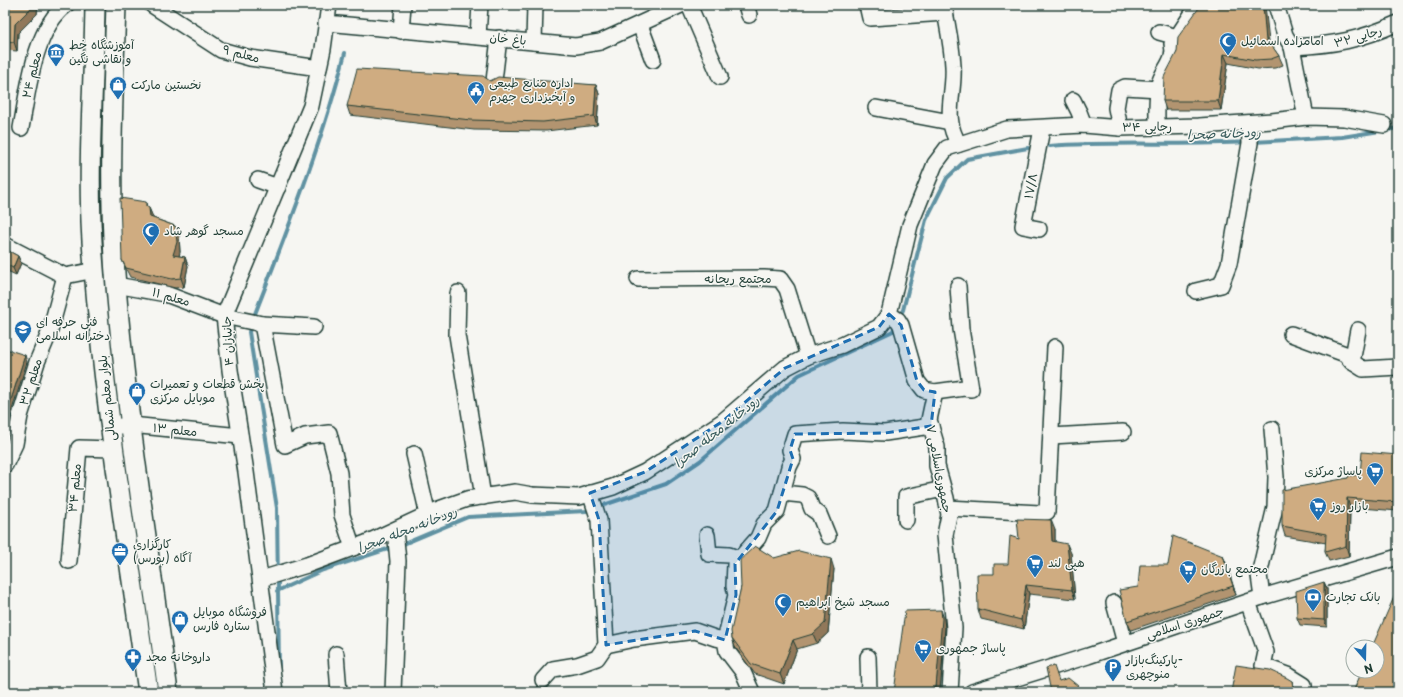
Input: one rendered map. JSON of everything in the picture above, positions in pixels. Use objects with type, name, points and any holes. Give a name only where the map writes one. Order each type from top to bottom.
[{"type":"main road","name":"بلوار معلم شمالی","points":[[95,5],[92,188],[92,239],[94,270],[112,449],[148,692]]},
{"type":"main road","name":"بلوار معلم شمالی","points":[[116,5],[113,229],[116,285],[131,425],[168,692]]},
{"type":"main road","points":[[94,89],[114,88]]},
{"type":"main road","points":[[112,449],[134,445]]},
{"type":"street","name":"معلم ۲۴","points":[[21,128],[35,55],[57,12],[66,5]]},
{"type":"street","name":"معلم ۹","points":[[152,5],[221,50],[250,58],[319,68]]},
{"type":"street","name":"جانبازان ۴","points":[[275,692],[230,370],[224,316],[311,106],[319,68],[329,5]]},
{"type":"street","points":[[401,31],[402,5]]},
{"type":"street","points":[[478,36],[480,5]]},
{"type":"street","points":[[534,5],[534,42]]},
{"type":"street","name":"باغ خان","points":[[326,23],[576,46],[600,42],[681,5]]},
{"type":"street","points":[[689,5],[720,77]]},
{"type":"street","points":[[867,5],[870,18],[944,9],[953,67],[950,122],[952,133],[959,144]]},
{"type":"street","points":[[1158,127],[1156,120],[1159,82],[1169,65],[1174,52],[1172,44],[1198,5]]},
{"type":"street","points":[[1276,5],[1285,35],[1292,47],[1306,117]]},
{"type":"street","name":"رجایی ۳۲","points":[[1292,47],[1328,45],[1352,41],[1372,35],[1398,23]]},
{"type":"street","points":[[640,25],[653,60]]},
{"type":"street","points":[[1159,32],[1177,37]]},
{"type":"street","points":[[494,82],[499,38]]},
{"type":"street","points":[[1120,128],[1116,108],[1118,90],[1125,87],[1159,89]]},
{"type":"street","points":[[1073,100],[1084,125]]},
{"type":"street","points":[[876,108],[950,122]]},
{"type":"street","name":"رجایی ۳۴","points":[[896,320],[910,225],[935,164],[947,148],[1006,129],[1042,129],[1084,125],[1120,128],[1249,124],[1306,117],[1344,118],[1384,125]]},
{"type":"street","points":[[1196,291],[1221,285],[1228,264],[1250,143],[1249,124]]},
{"type":"street","name":"۱۷/۸","points":[[1039,229],[1023,226],[1042,129]]},
{"type":"street","points":[[258,180],[278,186]]},
{"type":"street","points":[[5,245],[65,276],[94,270]]},
{"type":"street","name":"معلم ۳۲","points":[[5,465],[15,444],[20,416],[37,362],[50,331],[65,276]]},
{"type":"street","name":"مجتمع ریحانه","points":[[638,279],[780,279],[787,289],[808,356]]},
{"type":"street","name":"معلم ۱۱","points":[[116,285],[166,294],[224,316],[256,323],[314,327]]},
{"type":"street","points":[[260,579],[352,548],[395,531],[428,515],[467,499],[515,492],[532,495],[579,497],[613,487],[645,472],[723,421],[785,368],[808,356],[842,345],[878,327],[896,320],[917,382],[924,390],[935,392],[971,388],[961,329],[958,286]]},
{"type":"street","points":[[458,292],[457,335],[483,497]]},
{"type":"street","points":[[256,323],[285,445],[305,436],[329,433],[339,473],[342,515],[352,548]]},
{"type":"street","points":[[1352,362],[1358,330]]},
{"type":"street","points":[[1291,334],[1344,354],[1352,362],[1363,369],[1398,367]]},
{"type":"street","points":[[948,508],[1040,513],[1047,512],[1055,347]]},
{"type":"street","name":"جمهوری‌اسلامی ۷","points":[[935,392],[930,420],[937,448],[936,466],[948,508],[945,536],[954,628],[950,692]]},
{"type":"street","name":"معلم ۱۳","points":[[110,427],[131,425],[240,436]]},
{"type":"street","points":[[752,692],[742,672],[726,651],[725,640],[736,595],[734,586],[735,564],[758,538],[764,524],[776,511],[789,467],[793,459],[790,450],[795,434],[843,431],[885,433],[931,426]]},
{"type":"street","points":[[1272,429],[1276,477],[1275,507],[1259,575],[1255,600],[1266,652],[1263,666],[1288,675],[1304,684],[1304,692]]},
{"type":"street","points":[[1051,436],[1123,432]]},
{"type":"street","name":"معلم ۳۴","points":[[69,561],[78,448],[112,449]]},
{"type":"street","points":[[414,454],[428,515]]},
{"type":"street","points":[[906,520],[906,497],[943,489]]},
{"type":"street","points":[[782,493],[802,495],[808,498],[812,509],[819,514],[828,536]]},
{"type":"street","points":[[543,680],[553,669],[577,665],[597,658],[606,645],[599,520],[590,494]]},
{"type":"street","points":[[393,692],[398,561],[395,531]]},
{"type":"street","points":[[707,535],[709,554],[729,555],[740,559]]},
{"type":"street","name":"جمهوری اسلامی","points":[[972,692],[1255,600],[1398,557]]},
{"type":"street","points":[[1114,603],[1125,643]]},
{"type":"street","points":[[606,645],[634,639],[694,631],[725,640]]},
{"type":"street","points":[[336,654],[339,692]]},
{"type":"street","points":[[868,657],[869,692]]},
{"type":"highlighted area","points":[[889,314],[901,325],[917,381],[924,390],[935,392],[931,426],[885,433],[795,434],[790,450],[793,459],[777,511],[735,564],[736,595],[725,640],[695,631],[606,645],[599,520],[590,493],[645,472],[723,421],[785,368],[879,327]]},
{"type":"green space","points":[[100,5],[112,5],[109,76],[99,76]]},
{"type":"green space","points":[[99,99],[109,100],[125,421],[115,423],[98,254]]},
{"type":"green space","points":[[131,472],[160,692],[153,692],[124,473]]},
{"type":"building","points":[[5,5],[34,5],[15,24],[14,42],[5,41]]},
{"type":"building","name":"امامزاده اسمائیل","points":[[1201,5],[1263,5],[1266,41],[1270,43],[1279,56],[1271,59],[1255,60],[1224,54],[1218,101],[1163,101],[1164,77],[1177,52],[1178,37]]},
{"type":"building","name":"اداره منابع طبیعی و آبخیزداری جهرم","points":[[357,69],[483,76],[490,81],[498,77],[596,85],[594,116],[543,122],[471,120],[347,106]]},
{"type":"building","name":"مسجد گوهر شاد","points":[[120,198],[146,202],[146,206],[149,208],[150,217],[175,226],[177,242],[173,255],[185,257],[181,278],[172,279],[126,268],[122,260]]},
{"type":"building","points":[[5,249],[18,256],[13,268],[5,264]]},
{"type":"building","points":[[6,349],[25,355],[9,406],[5,427],[5,352]]},
{"type":"building","points":[[1362,452],[1398,455],[1398,502],[1347,498],[1346,546],[1325,552],[1326,534],[1282,526],[1282,490],[1348,478],[1348,476],[1360,475]]},
{"type":"building","name":"هپی لند","points":[[1017,519],[1051,520],[1052,541],[1067,544],[1072,590],[1026,585],[1021,620],[978,609],[977,574],[994,574],[994,564],[1008,564],[1010,536],[1019,539]]},
{"type":"building","name":"مجتمع بازرگان","points":[[1173,536],[1223,556],[1233,586],[1127,621],[1119,590],[1138,587],[1140,565],[1168,565]]},
{"type":"building","name":"مسجد شیخ ابراهیم","points":[[755,546],[774,558],[799,551],[831,559],[825,623],[813,634],[793,640],[780,674],[751,664],[732,638],[731,631],[741,587],[740,560]]},
{"type":"building","name":"بانک تجارت","points":[[1324,582],[1324,620],[1297,618],[1296,591]]},
{"type":"building","points":[[1398,588],[1398,692],[1353,692],[1359,679],[1385,679],[1385,639],[1376,639]]},
{"type":"building","name":"پاساژ جمهوری","points":[[941,610],[942,619],[936,687],[917,692],[894,692],[905,611]]},
{"type":"building","points":[[1236,665],[1270,670],[1292,681],[1294,692],[1231,692]]},
{"type":"building","points":[[1054,666],[1059,681],[1068,678],[1078,686],[1079,692],[1051,692],[1046,668]]},
{"type":"waterway","points":[[253,319],[315,154],[345,53]]},
{"type":"waterway","name":"رودخانه صحرا","points":[[1387,130],[1398,128]]},
{"type":"waterway","name":"رودخانه صحرا","points":[[1253,142],[1342,137],[1380,131]]},
{"type":"waterway","name":"رودخانه صحرا","points":[[1050,146],[1246,142]]},
{"type":"waterway","name":"رودخانه محله صحرا","points":[[899,317],[903,310],[926,220],[947,178],[967,159],[1028,148]]},
{"type":"waterway","name":"رودخانه محله صحرا","points":[[598,507],[666,484],[700,461],[799,375],[893,331],[896,323]]},
{"type":"waterway","points":[[251,325],[249,332],[277,508],[279,672]]},
{"type":"waterway","name":"رودخانه محله صحرا","points":[[277,591],[323,570],[406,543],[468,517],[586,511],[592,509]]},
{"type":"place","name":"امامزاده اسمائیل","points":[[1228,56]]},
{"type":"place","name":"آموزشگاه خط و نقاشی نگین","points":[[56,67]]},
{"type":"place","name":"نخستین مارکت","points":[[118,100]]},
{"type":"place","name":"اداره منابع طبیعی و آبخیزداری جهرم","points":[[476,105]]},
{"type":"place","name":"مسجد گوهر شاد","points":[[151,246]]},
{"type":"place","name":"فنی حرفه ای دخترانه اسلامی","points":[[23,344]]},
{"type":"place","name":"پخش قطعات و تعمیرات موبایل مرکزی","points":[[137,406]]},
{"type":"place","name":"پاساژ مرکزی","points":[[1375,486]]},
{"type":"place","name":"بازار روز","points":[[1318,521]]},
{"type":"place","name":"کارگزاری آگاه (بورس)","points":[[120,566]]},
{"type":"place","name":"هپی لند","points":[[1035,578]]},
{"type":"place","name":"مجتمع بازرگان","points":[[1188,584]]},
{"type":"place","name":"بانک تجارت","points":[[1313,612]]},
{"type":"place","name":"مسجد شیخ ابراهیم","points":[[783,617]]},
{"type":"place","name":"فروشگاه موبایل ستاره فارس","points":[[180,634]]},
{"type":"place","name":"پاساژ جمهوری","points":[[923,663]]},
{"type":"place","name":"داروخانه مجد","points":[[133,672]]},
{"type":"place","name":"پارکینگ‌بازار- منوچهری","points":[[1113,682]]}]
